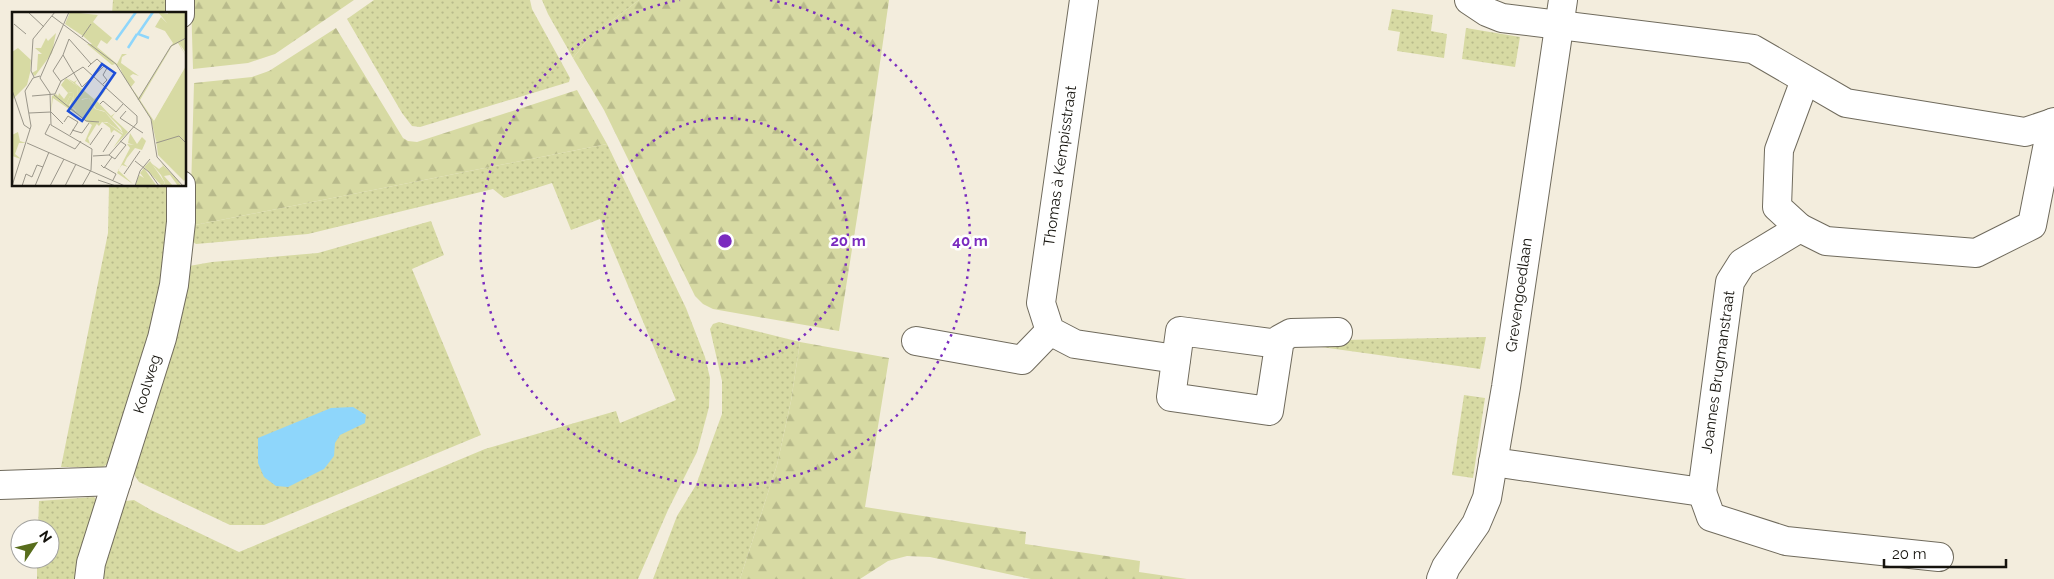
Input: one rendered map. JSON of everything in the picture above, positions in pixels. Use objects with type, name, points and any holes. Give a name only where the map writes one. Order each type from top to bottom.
[{"type":"street","name":"Thomas à Kempisstraat","points":[[1050,331],[1041,303],[1084,0]]},
{"type":"street","points":[[1469,0],[1487,12],[1502,18],[1561,12],[1753,49],[1846,103],[2025,132],[2053,123],[2032,225],[1976,253],[1826,240],[1800,228],[1777,207],[1779,150],[1805,80]]},
{"type":"street","name":"Grevengoedlaan","points":[[1441,579],[1446,567],[1476,524],[1487,498],[1508,377],[1561,12]]},
{"type":"street","name":"Koolweg","points":[[89,579],[162,338],[174,284],[181,222],[181,186]]},
{"type":"street","name":"Joannes Brugmanstraat","points":[[1800,228],[1742,263],[1730,282],[1702,492],[1711,517],[1786,541],[1939,557]]},
{"type":"street","points":[[916,341],[1022,360],[1050,331],[1075,344],[1176,359]]},
{"type":"street","points":[[1278,344],[1180,331],[1171,397],[1269,411],[1280,339],[1291,333],[1338,332]]},
{"type":"street","points":[[1493,462],[1702,492]]},
{"type":"street","points":[[0,485],[117,482]]},
{"type":"green space","points":[[113,0],[170,0],[170,12],[112,12]]},
{"type":"green space","points":[[191,0],[354,0],[275,54],[248,63],[193,69]]},
{"type":"green space","points":[[374,0],[530,0],[532,9],[570,78],[569,82],[420,127],[412,126],[402,113],[347,19]]},
{"type":"green space","points":[[542,0],[639,0],[589,38],[573,58]]},
{"type":"green space","points":[[639,0],[889,0],[839,331],[713,309],[703,304],[695,296],[604,110],[573,58],[589,38]]},
{"type":"green space","points":[[1392,9],[1433,15],[1431,31],[1447,34],[1444,58],[1397,51],[1400,32],[1388,30]]},
{"type":"green space","points":[[336,28],[403,138],[408,141],[417,142],[577,90],[607,144],[190,226],[194,83],[252,77],[269,71]]},
{"type":"green space","points":[[1466,28],[1520,37],[1515,67],[1462,59]]},
{"type":"green space","points":[[607,144],[686,308],[705,357],[710,378],[709,407],[697,452],[668,510],[638,579],[101,579],[120,508],[126,501],[134,500],[239,552],[485,449],[616,411],[620,423],[676,400],[600,219],[571,230],[552,183],[504,198],[493,189],[308,234],[196,244],[189,239],[190,226]]},
{"type":"green space","points":[[109,186],[171,186],[165,289],[113,460],[103,467],[61,467],[108,233]]},
{"type":"green space","points":[[431,221],[444,255],[412,269],[481,435],[264,525],[230,525],[139,482],[135,476],[134,467],[189,266],[212,262],[318,253]]},
{"type":"green space","points":[[719,322],[800,342],[791,401],[777,465],[740,579],[653,579],[677,516],[696,485],[722,414],[722,381],[710,329],[713,324]]},
{"type":"green space","points":[[1486,337],[1480,369],[1292,343],[1295,341]]},
{"type":"green space","points":[[800,342],[889,358],[865,507],[1026,532],[1025,544],[1140,561],[1139,572],[1187,579],[1031,579],[930,557],[907,556],[888,561],[860,579],[740,579],[777,465],[791,401]]},
{"type":"green space","points":[[1464,395],[1485,398],[1473,478],[1452,475]]},
{"type":"green space","points":[[94,497],[102,505],[78,579],[37,579],[37,569],[60,569],[60,519],[38,519],[39,501]]},
{"type":"water","points":[[353,407],[366,415],[365,423],[340,435],[335,443],[334,456],[324,469],[288,487],[276,486],[264,477],[258,463],[258,438],[331,408]]}]
